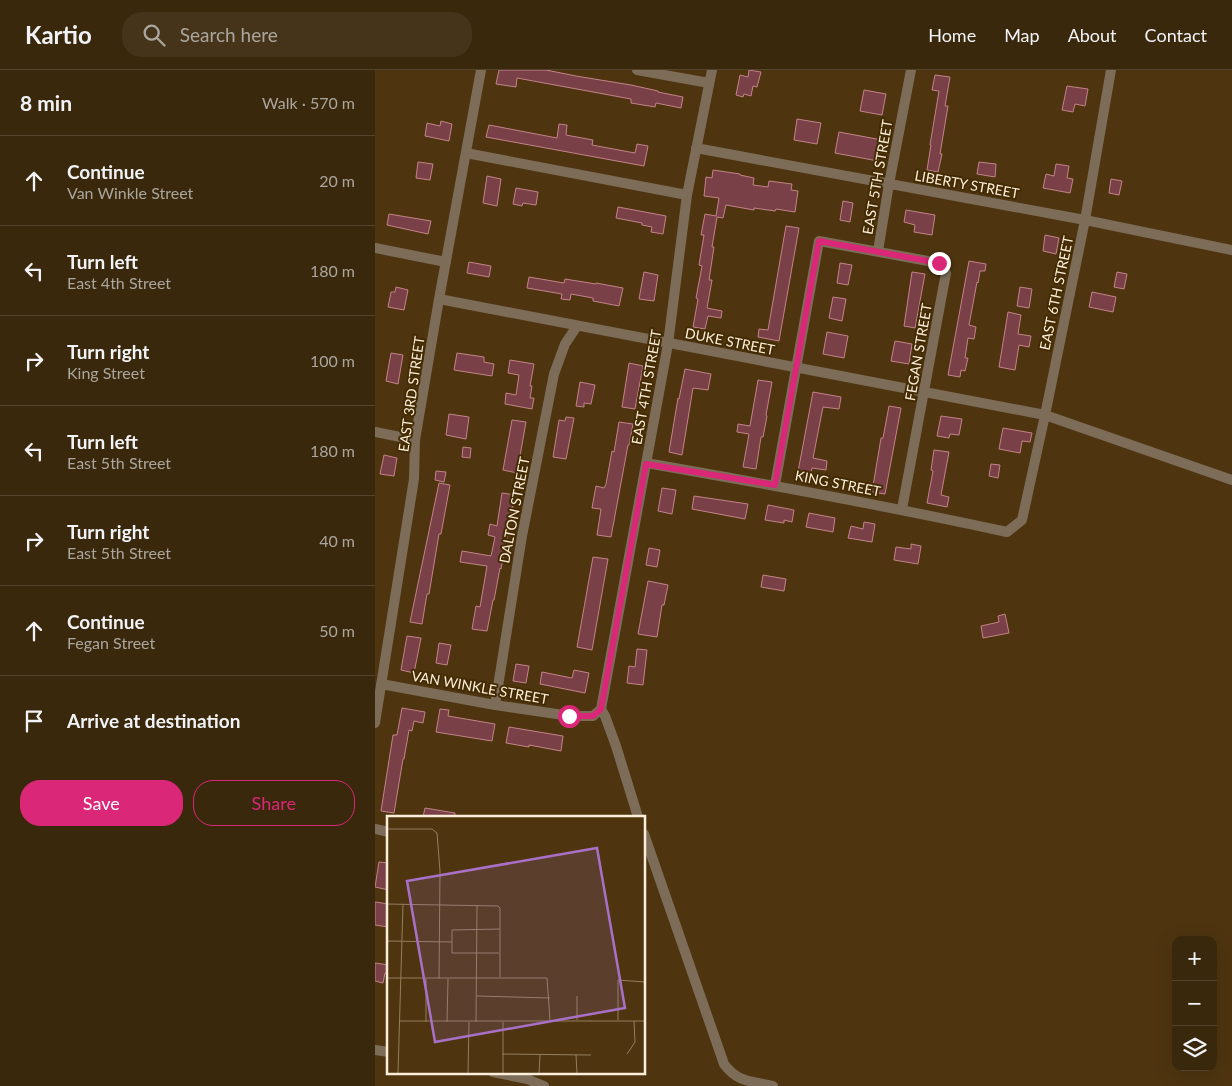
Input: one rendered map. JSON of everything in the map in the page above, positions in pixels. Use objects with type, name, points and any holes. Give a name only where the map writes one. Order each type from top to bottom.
[{"type":"street","name":"EAST 3RD STREET","points":[[375,723],[414,479],[415,440],[445,262],[481,70]]},
{"type":"street","points":[[637,70],[709,83]]},
{"type":"street","name":"EAST 4TH STREET","points":[[601,709],[668,344],[687,195],[712,70]]},
{"type":"street","name":"EAST 5TH STREET","points":[[775,485],[819,241],[878,251],[911,70]]},
{"type":"street","name":"EAST 6TH STREET","points":[[1021,520],[1045,415],[1085,220],[1111,70]]},
{"type":"street","name":"LIBERTY STREET","points":[[696,148],[1085,220],[1232,250]]},
{"type":"street","points":[[466,153],[687,195]]},
{"type":"street","points":[[375,248],[445,262]]},
{"type":"street","name":"FEGAN STREET","points":[[878,251],[939,263],[946,273],[902,509]]},
{"type":"street","name":"DUKE STREET","points":[[439,299],[1045,415],[1232,480]]},
{"type":"street","name":"DALTON STREET","points":[[495,705],[522,536],[554,374],[565,344],[577,326]]},
{"type":"street","points":[[375,432],[415,440]]},
{"type":"street","name":"KING STREET","points":[[646,464],[775,485],[902,509],[1007,532],[1021,520]]},
{"type":"street","name":"VAN WINKLE STREET","points":[[381,684],[495,705],[569,716],[593,716],[601,709]]},
{"type":"street","points":[[601,709],[616,746],[638,816]]},
{"type":"street","points":[[645,837],[724,1064],[735,1076],[746,1081],[773,1086]]},
{"type":"street","points":[[500,1074],[544,1086]]},
{"type":"building","points":[[499,70],[546,70],[631,85],[683,97],[681,108],[656,103],[655,107],[631,103],[631,99],[517,78],[516,87],[496,84]]},
{"type":"building","points":[[749,70],[761,72],[757,87],[753,86],[751,96],[744,94],[743,97],[736,95],[740,75],[748,77]]},
{"type":"building","points":[[935,75],[950,77],[945,106],[948,106],[940,154],[942,154],[938,172],[927,170],[939,91],[932,90]]},
{"type":"building","points":[[1067,86],[1088,89],[1085,106],[1075,104],[1073,112],[1062,110]]},
{"type":"building","points":[[864,90],[886,94],[882,115],[860,111]]},
{"type":"building","points":[[797,119],[821,123],[817,144],[794,140]]},
{"type":"building","points":[[441,121],[452,124],[449,141],[425,136],[427,123],[440,126]]},
{"type":"building","points":[[559,124],[567,125],[566,135],[593,140],[592,145],[635,153],[637,144],[648,146],[644,166],[486,137],[489,125],[557,138]]},
{"type":"building","points":[[839,132],[882,140],[878,161],[835,153]]},
{"type":"building","points":[[418,162],[433,164],[430,180],[416,178]]},
{"type":"building","points":[[979,162],[996,164],[995,177],[977,174]]},
{"type":"building","points":[[1056,164],[1069,166],[1067,178],[1073,179],[1070,193],[1043,188],[1046,174],[1054,176]]},
{"type":"building","points":[[713,170],[754,178],[753,185],[768,187],[769,181],[792,184],[791,190],[798,191],[795,212],[776,209],[775,211],[754,208],[754,210],[726,205],[723,218],[717,217],[709,280],[712,280],[707,308],[722,311],[721,318],[708,316],[705,329],[693,327],[702,266],[699,265],[704,235],[701,235],[705,214],[716,216],[719,198],[704,196],[706,177],[712,178]]},
{"type":"building","points":[[487,176],[501,179],[497,206],[483,203]]},
{"type":"building","points":[[1111,179],[1122,181],[1119,195],[1109,193]]},
{"type":"building","points":[[516,188],[538,192],[536,205],[523,203],[522,206],[513,204]]},
{"type":"building","points":[[843,201],[853,203],[850,222],[840,220]]},
{"type":"building","points":[[618,207],[666,216],[663,234],[651,232],[652,227],[642,225],[642,223],[616,218]]},
{"type":"building","points":[[906,210],[935,215],[932,235],[914,232],[915,225],[904,222]]},
{"type":"building","points":[[389,214],[431,221],[428,234],[387,225]]},
{"type":"building","points":[[786,226],[799,228],[779,341],[758,337],[759,329],[768,330]]},
{"type":"building","points":[[1045,235],[1059,238],[1056,254],[1043,251]]},
{"type":"building","points":[[969,261],[986,264],[985,271],[980,271],[969,325],[976,327],[974,339],[968,338],[965,358],[968,358],[965,371],[961,370],[960,377],[948,375]]},
{"type":"building","points":[[469,262],[491,266],[489,277],[467,273]]},
{"type":"building","points":[[840,263],[852,265],[848,285],[837,283]]},
{"type":"building","points":[[644,272],[658,275],[654,301],[639,299]]},
{"type":"building","points":[[912,272],[925,274],[915,328],[904,326]]},
{"type":"building","points":[[1117,272],[1127,274],[1124,289],[1114,287]]},
{"type":"building","points":[[529,277],[564,283],[565,279],[623,288],[619,306],[571,294],[570,300],[561,299],[562,294],[527,288]]},
{"type":"building","points":[[396,287],[408,290],[404,310],[388,307],[391,292],[395,292]]},
{"type":"building","points":[[1020,287],[1032,289],[1029,308],[1017,306]]},
{"type":"building","points":[[1092,292],[1116,297],[1113,312],[1089,307]]},
{"type":"building","points":[[833,297],[846,299],[842,321],[829,318]]},
{"type":"building","points":[[1008,312],[1021,315],[1018,334],[1031,336],[1029,347],[1019,345],[1015,370],[999,367]]},
{"type":"building","points":[[827,332],[848,336],[844,358],[823,354]]},
{"type":"building","points":[[895,341],[912,344],[909,364],[891,361]]},
{"type":"building","points":[[391,353],[403,355],[398,384],[386,381]]},
{"type":"building","points":[[457,353],[484,357],[484,362],[494,364],[492,376],[454,370]]},
{"type":"building","points":[[510,360],[534,364],[530,386],[532,386],[530,398],[534,398],[532,409],[505,404],[506,393],[516,395],[519,375],[508,373]]},
{"type":"building","points":[[629,363],[643,366],[635,409],[622,407]]},
{"type":"building","points":[[685,369],[711,374],[708,390],[693,388],[682,455],[669,452]]},
{"type":"building","points":[[758,380],[772,382],[756,469],[743,467],[749,434],[737,432],[738,424],[750,426]]},
{"type":"building","points":[[580,382],[595,385],[591,404],[584,403],[584,407],[576,406]]},
{"type":"building","points":[[813,392],[841,397],[839,409],[823,407],[813,458],[827,461],[826,470],[812,468],[810,479],[797,477]]},
{"type":"building","points":[[889,406],[901,408],[885,494],[872,492],[881,438],[883,438]]},
{"type":"building","points":[[449,414],[469,417],[466,439],[446,435]]},
{"type":"building","points":[[941,416],[962,419],[959,435],[950,434],[949,438],[937,436]]},
{"type":"building","points":[[566,417],[574,418],[566,459],[553,457],[559,420],[565,421]]},
{"type":"building","points":[[512,420],[526,422],[517,473],[503,470]]},
{"type":"building","points":[[619,422],[633,424],[611,537],[597,535],[601,509],[592,508],[596,486],[604,488],[606,484]]},
{"type":"building","points":[[1003,428],[1032,433],[1030,442],[1022,441],[1020,453],[999,449]]},
{"type":"building","points":[[463,447],[471,448],[470,458],[462,457]]},
{"type":"building","points":[[934,450],[949,452],[941,495],[949,497],[947,507],[927,503],[933,471],[931,470]]},
{"type":"building","points":[[384,455],[397,458],[394,476],[380,474]]},
{"type":"building","points":[[991,464],[1000,465],[998,478],[989,476]]},
{"type":"building","points":[[436,471],[446,472],[444,482],[435,480]]},
{"type":"building","points":[[439,483],[450,485],[422,624],[410,622]]},
{"type":"building","points":[[662,488],[676,490],[672,514],[658,511]]},
{"type":"building","points":[[502,493],[515,495],[501,569],[487,631],[472,629],[476,606],[480,607],[487,566],[460,562],[462,551],[491,556],[495,537],[488,535],[490,524],[497,526]]},
{"type":"building","points":[[694,496],[748,504],[745,519],[692,509]]},
{"type":"building","points":[[768,505],[794,510],[792,522],[784,520],[784,523],[765,520]]},
{"type":"building","points":[[809,513],[835,518],[833,532],[806,527]]},
{"type":"building","points":[[864,522],[875,524],[872,542],[848,538],[851,526],[863,529]]},
{"type":"building","points":[[911,544],[921,546],[918,564],[894,560],[896,547],[911,549]]},
{"type":"building","points":[[649,548],[660,550],[657,567],[646,565]]},
{"type":"building","points":[[593,557],[608,559],[592,650],[577,647]]},
{"type":"building","points":[[763,575],[786,579],[784,591],[761,587]]},
{"type":"building","points":[[648,581],[668,585],[664,605],[662,605],[657,637],[638,634]]},
{"type":"building","points":[[1005,614],[1009,633],[983,638],[981,626],[999,622],[998,616]]},
{"type":"building","points":[[407,636],[421,638],[414,673],[401,670]]},
{"type":"building","points":[[439,643],[451,645],[447,665],[436,663]]},
{"type":"building","points":[[637,649],[647,650],[643,685],[627,683],[629,666],[635,667]]},
{"type":"building","points":[[516,664],[529,666],[526,683],[513,681]]},
{"type":"building","points":[[574,670],[589,673],[585,693],[540,684],[542,672],[572,678]]},
{"type":"building","points":[[402,708],[425,712],[423,723],[414,721],[412,731],[409,730],[394,813],[381,811],[393,735],[397,735]]},
{"type":"building","points":[[440,709],[449,710],[448,716],[495,724],[492,741],[436,732]]},
{"type":"building","points":[[509,727],[563,736],[561,751],[506,743]]},
{"type":"building","points":[[425,808],[455,813],[455,816],[423,816]]},
{"type":"building","points":[[379,862],[387,863],[387,890],[375,887]]},
{"type":"building","points":[[375,902],[387,904],[387,927],[375,925]]},
{"type":"building","points":[[375,963],[387,965],[387,974],[385,973],[383,983],[375,981]]},
{"type":"route","points":[[569,716],[593,716],[601,709],[646,464],[775,485],[819,241],[939,263]]}]
